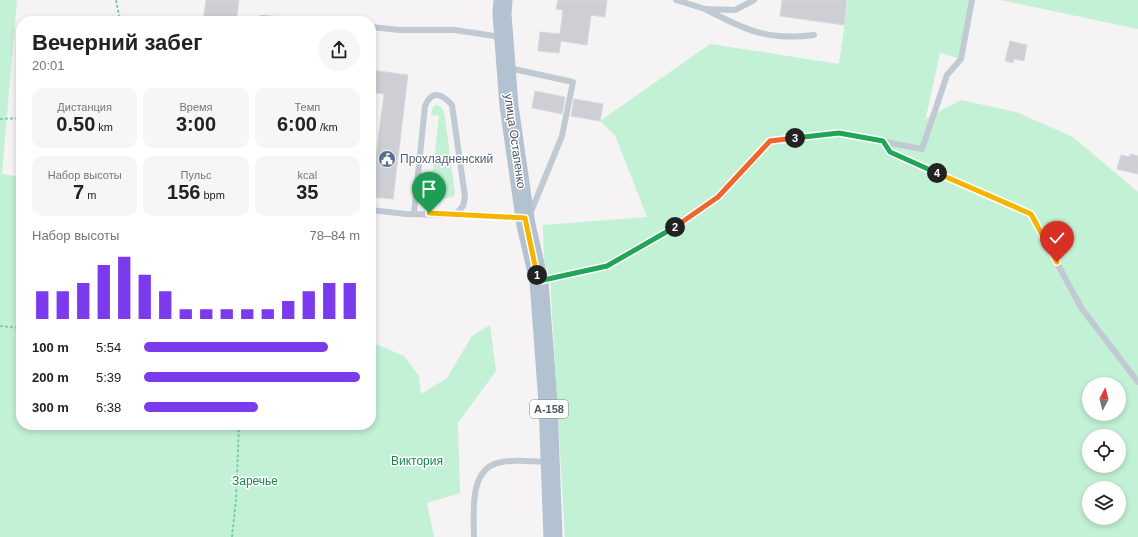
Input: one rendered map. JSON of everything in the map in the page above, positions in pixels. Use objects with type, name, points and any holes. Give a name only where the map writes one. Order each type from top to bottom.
[{"type":"main road","name":"улица Остапенко","points":[[503,0],[509,106],[526,222],[539,281]]},
{"type":"main road","name":"А-158","points":[[539,281],[551,462],[553,537]]},
{"type":"lane","points":[[676,0],[705,9],[736,25],[756,33],[790,38],[814,35]]},
{"type":"lane","points":[[705,9],[735,10],[754,0]]},
{"type":"lane","points":[[539,281],[607,266],[673,228],[718,197],[770,141],[839,133],[922,149],[947,75],[961,59],[972,0]]},
{"type":"lane","points":[[376,28],[400,30],[455,30],[504,38]]},
{"type":"lane","points":[[376,210],[501,216],[526,222],[562,136],[573,82],[506,67]]},
{"type":"lane","points":[[414,213],[425,106],[428,98],[434,95],[444,96],[452,105],[465,197],[463,206],[455,215]]},
{"type":"lane","points":[[883,141],[890,152],[1031,214],[1082,309],[1138,382]]},
{"type":"lane","points":[[474,537],[474,503],[477,480],[492,464],[503,461],[551,462]]},
{"type":"path","points":[[116,0],[119,16]]},
{"type":"path","points":[[0,119],[16,118]]},
{"type":"path","points":[[0,326],[16,328]]},
{"type":"path","points":[[232,537],[236,500],[239,430]]},
{"type":"green space","name":"Заречье","points":[[0,0],[17,0],[2,174],[16,176],[16,430],[376,430],[376,344],[404,356],[419,376],[421,394],[447,378],[472,336],[490,325],[496,371],[458,423],[460,493],[427,503],[434,537],[0,537]]},
{"type":"green space","points":[[848,0],[972,0],[961,59],[940,53],[926,117],[921,121],[961,100],[1016,112],[1073,137],[1138,192],[1138,537],[565,537],[550,278],[544,261],[543,225],[647,217],[615,135],[600,121],[710,44],[839,64]]},
{"type":"green space","points":[[1000,0],[1138,0],[1138,29]]},
{"type":"green space","points":[[437,105],[444,111],[455,193],[453,197],[436,200],[424,198],[424,178],[433,170],[439,116],[431,115],[433,107]]},
{"type":"building","points":[[206,0],[239,0],[237,16],[204,16]]},
{"type":"building","points":[[558,0],[607,0],[605,17],[591,15],[587,45],[561,41],[559,53],[538,51],[540,32],[560,34],[563,10],[556,9]]},
{"type":"building","points":[[782,0],[847,0],[844,25],[780,16]]},
{"type":"building","points":[[1010,41],[1027,45],[1024,61],[1014,59],[1013,63],[1005,61]]},
{"type":"building","points":[[376,71],[408,75],[393,199],[376,197],[376,157],[384,94],[376,93]]},
{"type":"building","points":[[535,91],[565,97],[562,114],[532,108]]},
{"type":"building","points":[[574,99],[603,104],[600,121],[571,116]]},
{"type":"building","points":[[1130,154],[1138,156],[1138,174],[1117,169],[1121,155],[1130,157]]},
{"type":"place","name":"Прохладненский","points":[[387,159]]},
{"type":"route","points":[[429,213],[525,218],[539,281],[607,266],[673,228],[718,197],[770,141],[839,133],[883,141],[890,152],[1031,214],[1057,262]]},
{"type":"park label","name":"Виктория","points":[[417,461]]}]
